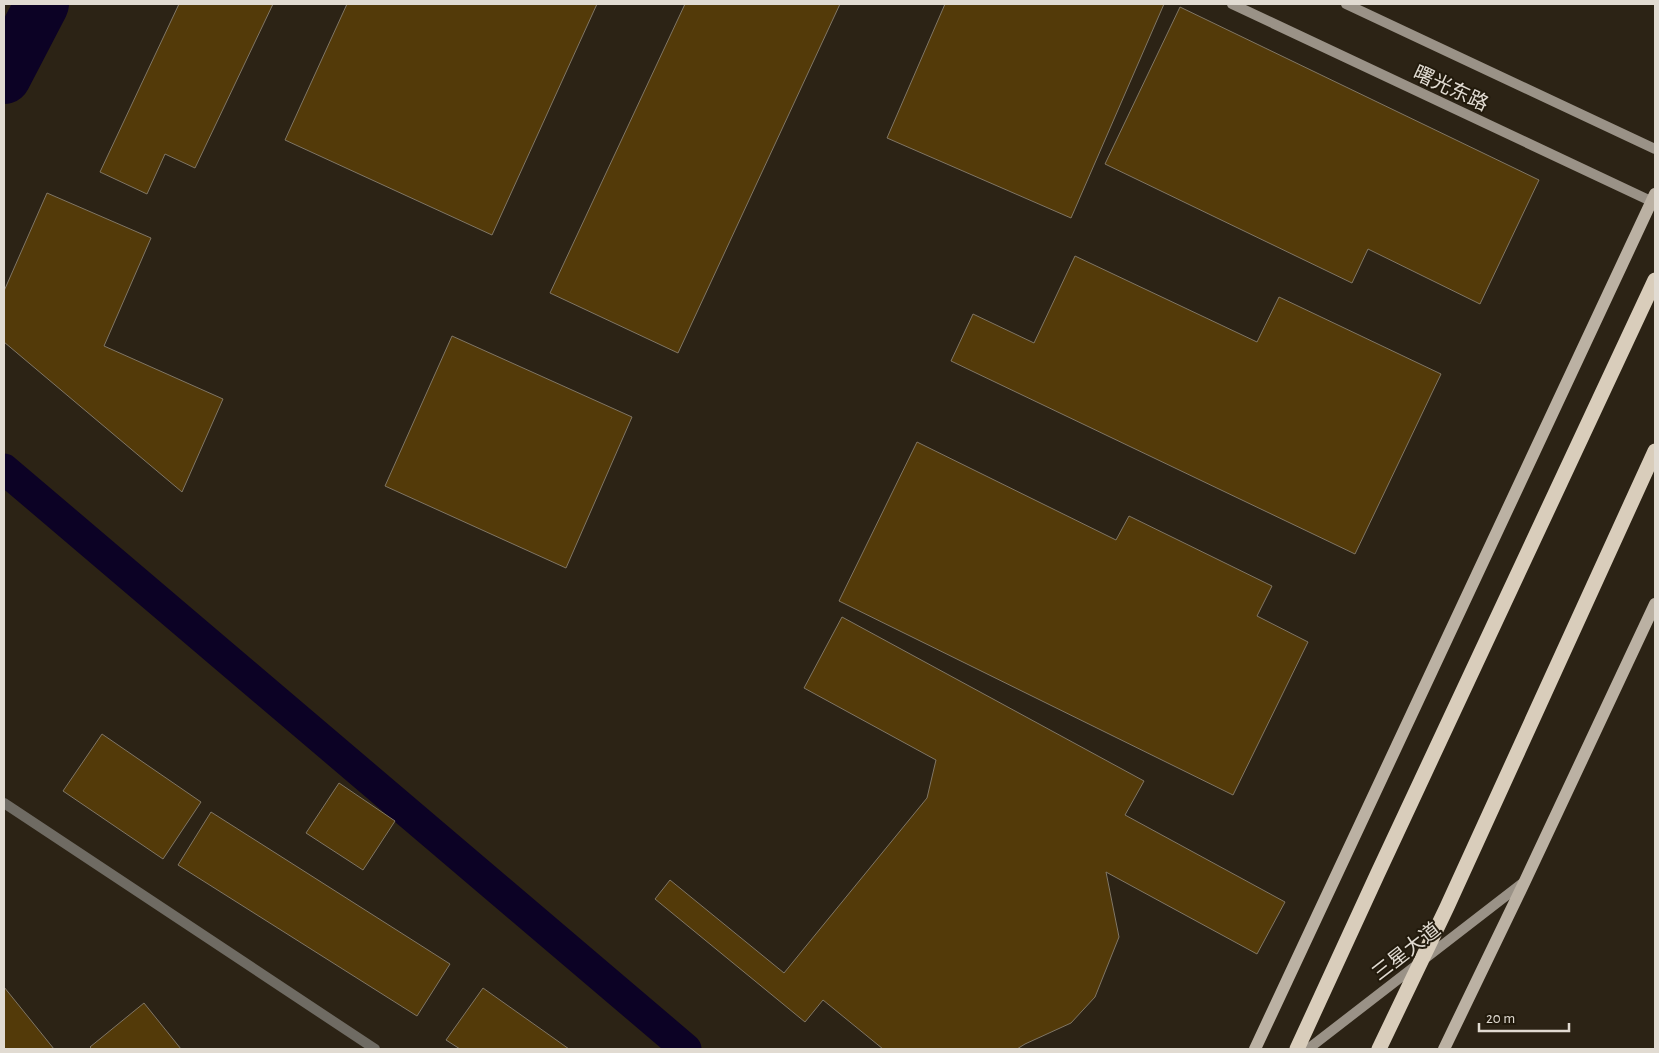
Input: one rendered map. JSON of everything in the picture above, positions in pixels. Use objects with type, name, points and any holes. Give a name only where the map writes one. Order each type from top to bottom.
[{"type":"highway","points":[[1297,1049],[1655,280]]},
{"type":"highway","points":[[1379,1049],[1447,907],[1655,451]]},
{"type":"main road","name":"曙光东路","points":[[1232,4],[1654,200]]},
{"type":"main road","name":"曙光东路","points":[[1346,4],[1655,149]]},
{"type":"main road","points":[[1255,1049],[1654,200]]},
{"type":"main road","points":[[1444,1049],[1655,604]]},
{"type":"main road","name":"三星大道","points":[[1308,1049],[1525,881]]},
{"type":"street","points":[[4,803],[374,1049]]},
{"type":"building","points":[[179,4],[273,4],[195,168],[165,154],[147,194],[100,172]]},
{"type":"building","points":[[347,4],[597,4],[492,235],[285,140]]},
{"type":"building","points":[[685,4],[840,4],[678,353],[550,293]]},
{"type":"building","points":[[945,4],[1164,4],[1071,218],[887,138]]},
{"type":"building","points":[[1180,7],[1539,180],[1480,304],[1368,249],[1352,283],[1105,164]]},
{"type":"building","points":[[47,193],[151,238],[104,346],[223,399],[182,492],[4,342],[4,291]]},
{"type":"building","points":[[1075,256],[1257,342],[1279,297],[1441,374],[1355,554],[951,361],[973,314],[1034,343]]},
{"type":"building","points":[[452,336],[632,417],[566,568],[385,486]]},
{"type":"building","points":[[917,442],[1116,540],[1129,516],[1272,586],[1257,616],[1308,642],[1233,795],[839,601]]},
{"type":"building","points":[[842,617],[1144,781],[1125,815],[1285,902],[1257,954],[1106,872],[1119,937],[1095,997],[1071,1023],[1017,1049],[883,1049],[823,1000],[805,1022],[655,899],[670,880],[784,973],[927,798],[936,760],[804,688]]},
{"type":"building","points":[[102,734],[201,802],[163,859],[63,791]]},
{"type":"building","points":[[339,783],[395,821],[363,870],[306,833]]},
{"type":"building","points":[[211,812],[450,964],[417,1016],[178,865]]},
{"type":"building","points":[[4,987],[54,1049],[4,1049]]},
{"type":"building","points":[[483,988],[569,1049],[460,1049],[446,1040]]},
{"type":"building","points":[[144,1003],[181,1049],[92,1049],[90,1047]]},
{"type":"waterway","points":[[4,77],[42,4]]},
{"type":"waterway","points":[[4,469],[686,1049]]}]
